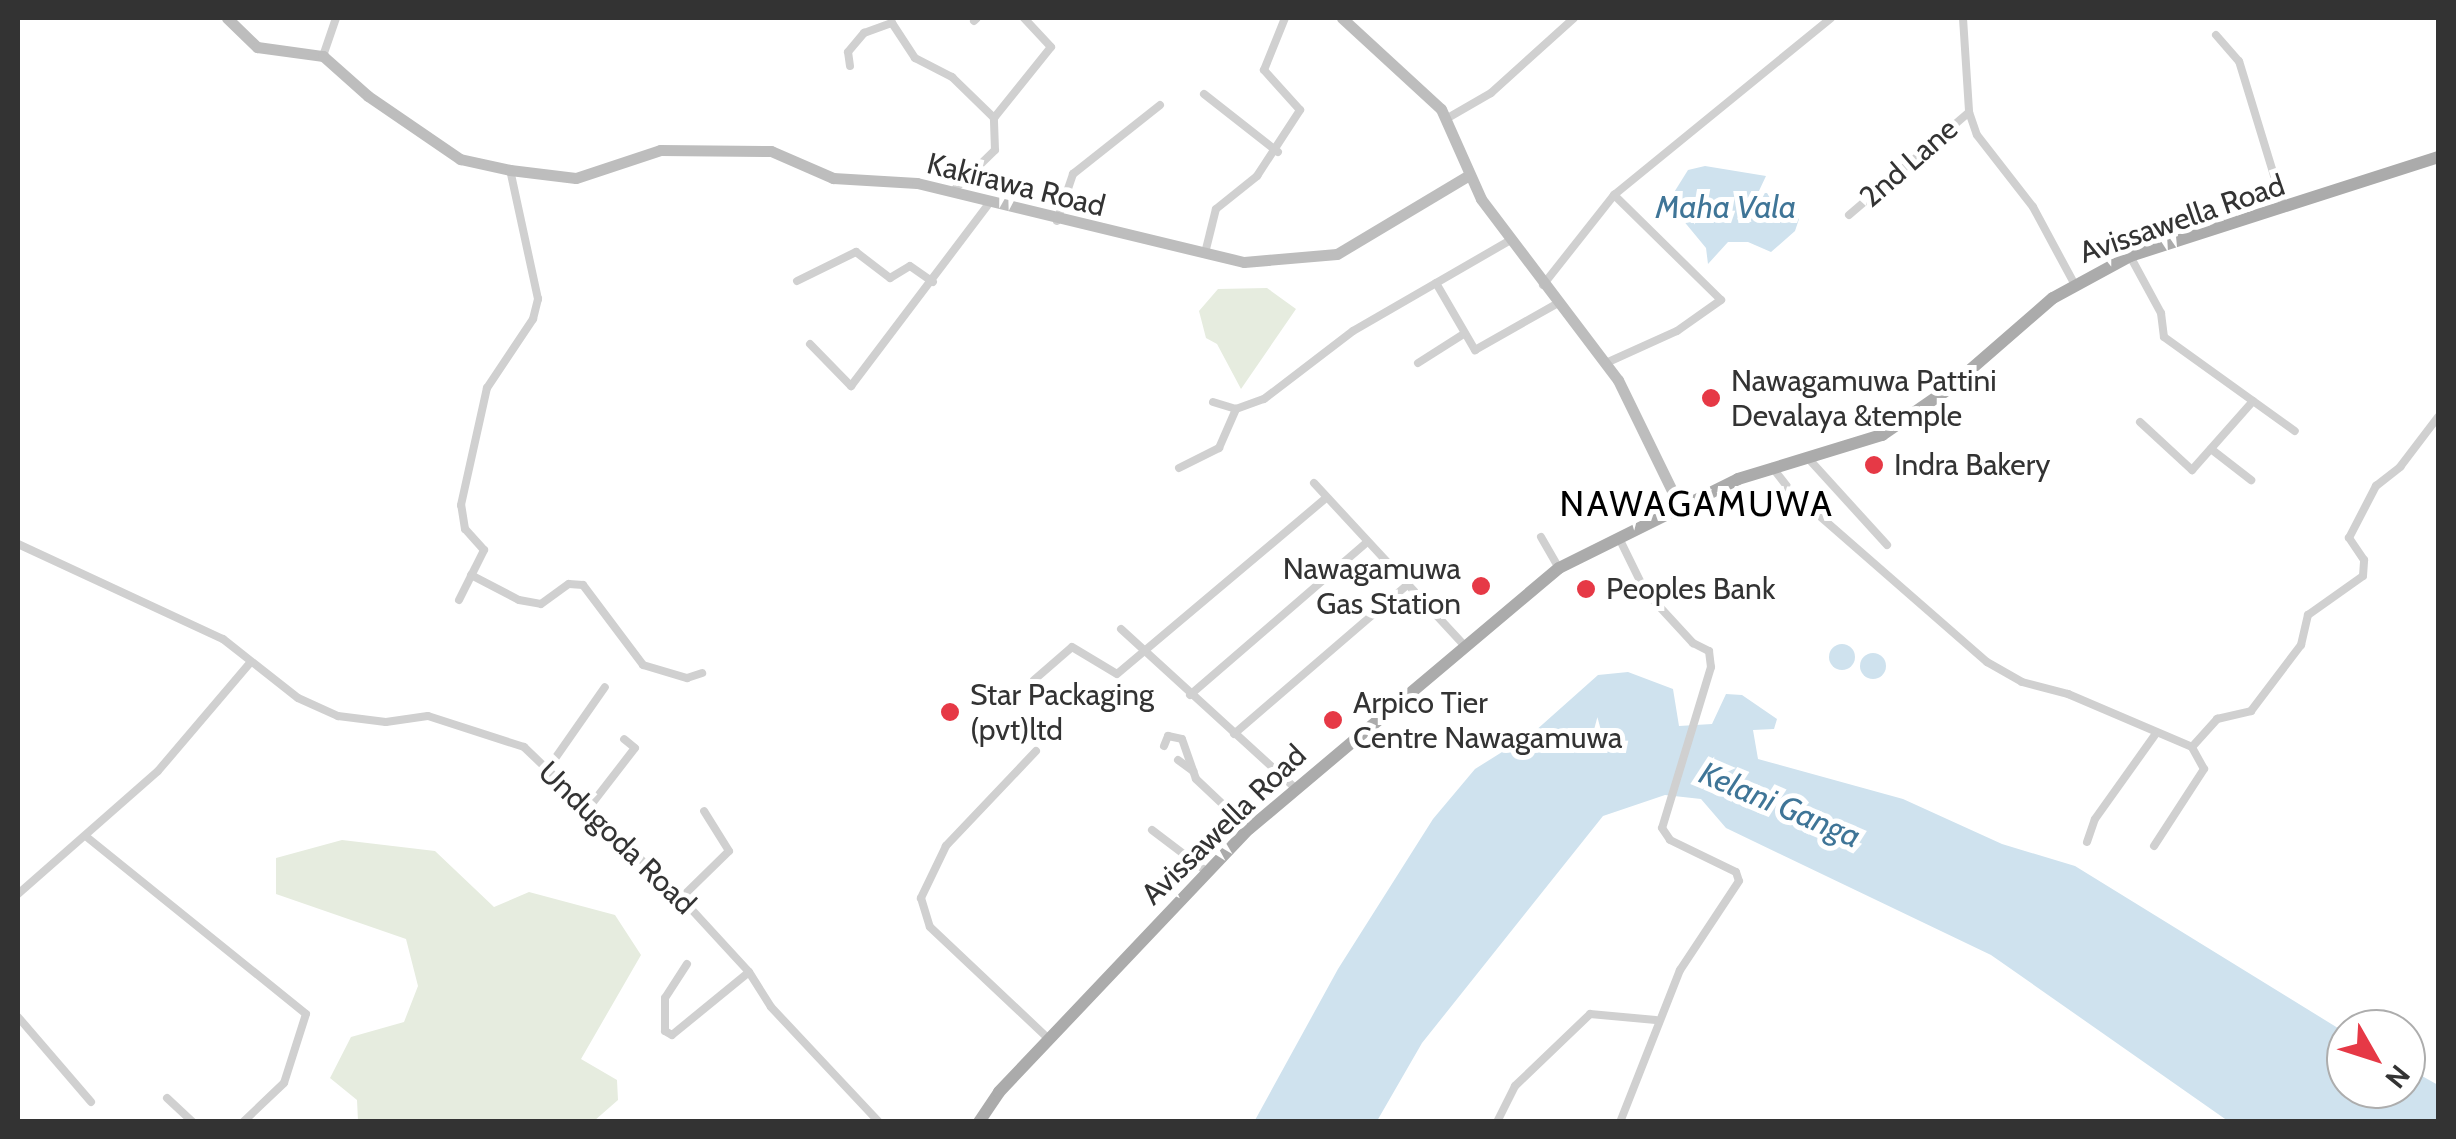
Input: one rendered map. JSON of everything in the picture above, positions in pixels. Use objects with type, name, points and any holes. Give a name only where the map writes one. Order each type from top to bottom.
[{"type":"main road","name":"Avissawella Road","points":[[980,1122],[1049,1039],[1249,829],[1463,644],[1559,568],[1617,534],[1772,467],[1882,435],[2074,283],[2130,256],[2438,156]]},
{"type":"street","points":[[227,18],[256,48],[323,56],[336,18]]},
{"type":"street","points":[[952,192],[995,150],[994,118],[1051,48],[1024,18]]},
{"type":"street","points":[[1204,257],[1216,209],[1278,152],[1300,110],[1264,70],[1285,18]]},
{"type":"street","points":[[1342,18],[1446,120],[1468,175],[1509,241],[1606,363],[1680,505]]},
{"type":"street","points":[[1446,120],[1490,93],[1574,18]]},
{"type":"street","points":[[1543,285],[1614,195],[1831,18]]},
{"type":"street","points":[[1964,18],[1969,112],[1978,135],[2033,207],[2074,283]]},
{"type":"street","points":[[850,66],[848,52],[864,33],[892,23],[915,58],[952,77],[994,118]]},
{"type":"street","points":[[2216,35],[2239,61],[2284,208]]},
{"type":"street","name":"Kakirawa Road","points":[[323,56],[368,96],[460,158],[510,170],[576,178],[660,150],[772,152],[833,178],[952,192],[988,205],[1204,257],[1323,258],[1468,175]]},
{"type":"street","points":[[1204,94],[1278,152]]},
{"type":"street","points":[[1056,221],[1073,174],[1160,105]]},
{"type":"street","name":"2nd Lane","points":[[1850,215],[1969,112]]},
{"type":"street","points":[[459,600],[484,550],[465,529],[460,504],[487,388],[533,319],[538,299],[510,170]]},
{"type":"street","points":[[1606,363],[1677,330],[1722,300],[1614,195]]},
{"type":"street","points":[[810,344],[851,386],[988,205]]},
{"type":"street","points":[[1179,468],[1219,448],[1236,409],[1303,375],[1353,330],[1509,241]]},
{"type":"street","points":[[796,281],[856,252],[890,278],[910,266],[933,282]]},
{"type":"street","points":[[2130,256],[2161,313],[2164,337],[2294,432]]},
{"type":"street","points":[[1436,283],[1462,336],[1475,350],[1494,344],[1558,302]]},
{"type":"street","points":[[1418,364],[1462,336]]},
{"type":"street","points":[[2140,422],[2192,470],[2253,401]]},
{"type":"street","points":[[1212,402],[1236,409]]},
{"type":"street","points":[[2192,747],[2217,719],[2252,711],[2301,644],[2308,615],[2363,576],[2364,560],[2349,538],[2376,486],[2400,468],[2438,417]]},
{"type":"street","points":[[2211,449],[2251,480]]},
{"type":"street","points":[[1807,458],[1887,545]]},
{"type":"street","points":[[1772,467],[1790,492],[1832,521],[1987,662],[2192,747],[2204,769],[2154,846]]},
{"type":"street","points":[[1314,484],[1405,587],[1463,644]]},
{"type":"street","points":[[1034,680],[1072,647],[1117,674],[1326,498]]},
{"type":"street","points":[[1617,534],[1645,592],[1693,643],[1709,651],[1712,666],[1660,822],[1670,840],[1736,872],[1738,881],[1656,1020],[1620,1122]]},
{"type":"street","points":[[1540,537],[1559,568]]},
{"type":"street","name":"Undugoda Road","points":[[18,544],[223,639],[249,664],[338,716],[386,722],[428,716],[524,747],[681,898],[749,972],[771,1007],[879,1122]]},
{"type":"street","points":[[1190,695],[1365,544]]},
{"type":"street","points":[[471,575],[519,600],[541,604],[570,584],[583,585],[643,665],[687,678],[702,673]]},
{"type":"street","points":[[1234,734],[1405,587]]},
{"type":"street","points":[[1121,628],[1295,788]]},
{"type":"street","points":[[18,894],[88,838],[158,771],[249,664]]},
{"type":"street","points":[[547,770],[604,687]]},
{"type":"street","points":[[2087,842],[2095,819],[2156,735]]},
{"type":"street","points":[[1164,746],[1168,736],[1182,739],[1194,771],[1211,796],[1249,829]]},
{"type":"street","points":[[587,810],[635,748],[624,739]]},
{"type":"street","points":[[1036,751],[946,846],[920,898],[930,927],[1049,1039]]},
{"type":"street","points":[[1178,760],[1194,771]]},
{"type":"street","points":[[681,898],[729,851],[704,811]]},
{"type":"street","points":[[1152,830],[1206,871]]},
{"type":"street","points":[[88,838],[306,1014],[284,1083],[243,1122]]},
{"type":"street","points":[[687,964],[665,998],[666,1030],[672,1035],[749,972]]},
{"type":"street","points":[[1497,1122],[1515,1086],[1590,1014],[1656,1020]]},
{"type":"street","points":[[18,1017],[91,1102]]},
{"type":"street","points":[[167,1098],[192,1122]]},
{"type":"shaded area","points":[[1267,288],[1296,309],[1241,389],[1217,344],[1206,338],[1199,311],[1218,289]]},
{"type":"shaded area","points":[[342,840],[435,851],[494,907],[529,892],[615,915],[641,955],[581,1059],[617,1080],[618,1100],[594,1121],[358,1121],[357,1100],[330,1078],[351,1037],[404,1022],[418,986],[406,939],[276,894],[276,858]]},
{"type":"water","name":"Maha Vala","points":[[1705,166],[1766,176],[1758,193],[1767,193],[1776,208],[1786,204],[1799,219],[1795,231],[1771,252],[1748,242],[1728,242],[1708,264],[1706,248],[1668,202],[1688,170]]},
{"type":"water","points":[[1842,644],[1851,648],[1855,657],[1851,666],[1842,670],[1833,666],[1829,657],[1833,648]]},
{"type":"water","points":[[1873,653],[1882,657],[1886,666],[1882,675],[1873,679],[1864,675],[1860,666],[1864,657]]},
{"type":"water","name":"Kelani Ganga","points":[[1628,672],[1673,689],[1679,726],[1712,724],[1726,694],[1742,695],[1777,719],[1774,729],[1753,730],[1758,759],[1903,799],[2002,844],[2075,866],[2326,1021],[2326,1109],[2426,1109],[2426,1078],[2438,1085],[2438,1121],[2228,1121],[1991,955],[1726,828],[1701,799],[1665,795],[1603,816],[1422,1043],[1377,1121],[1254,1122],[1338,969],[1433,819],[1475,769],[1534,732],[1598,675]]},
{"type":"place","name":"Nawagamuwa Pattini Devalaya &temple","points":[[1711,398]]},
{"type":"place","name":"Indra Bakery","points":[[1874,465]]},
{"type":"place","name":"Nawagamuwa Gas Station","points":[[1481,586]]},
{"type":"place","name":"Peoples Bank","points":[[1586,589]]},
{"type":"place","name":"Star Packaging (pvt)ltd","points":[[950,712]]},
{"type":"place","name":"Arpico Tier Centre Nawagamuwa","points":[[1333,720]]},
{"type":"district","name":"NAWAGAMUWA","points":[[1697,504]]}]
